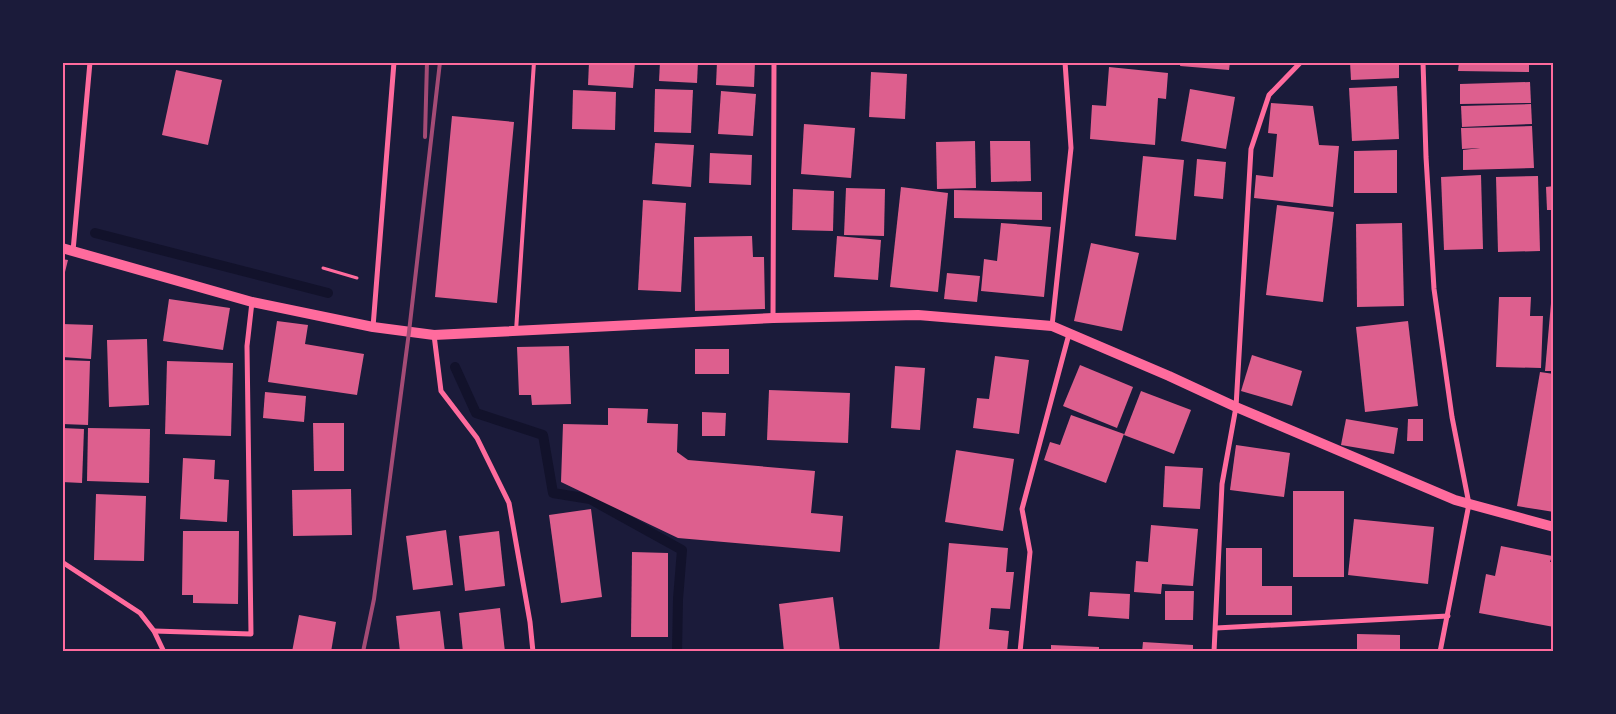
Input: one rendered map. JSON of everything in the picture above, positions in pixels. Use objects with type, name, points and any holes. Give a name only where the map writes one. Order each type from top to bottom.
[{"type":"main road","points":[[68,249],[252,302],[373,326],[434,335],[773,318],[918,316],[1052,326],[1455,500],[1554,528]]},
{"type":"street","points":[[68,249],[90,62]]},
{"type":"street","points":[[373,326],[394,62]]},
{"type":"street","points":[[773,318],[774,62]]},
{"type":"street","points":[[1052,326],[1072,148],[1065,62]]},
{"type":"street","points":[[1214,652],[1222,484],[1236,407],[1252,149],[1269,96],[1301,62]]},
{"type":"street","points":[[1423,62],[1426,156],[1434,289],[1452,417],[1470,504],[1440,652]]},
{"type":"street","points":[[154,631],[251,634],[247,346],[252,302]]},
{"type":"street","points":[[1020,652],[1030,552],[1022,509],[1070,333]]},
{"type":"street","points":[[434,335],[441,391],[477,438],[509,503],[530,622],[533,652]]},
{"type":"street","points":[[62,562],[140,612],[154,631],[164,652]]},
{"type":"street","points":[[1216,628],[1448,616]]},
{"type":"lane","points":[[516,331],[534,62]]},
{"type":"path","points":[[322,268],[376,284]]},
{"type":"building","points":[[589,62],[635,62],[633,88],[588,85]]},
{"type":"building","points":[[660,62],[698,62],[697,83],[659,81]]},
{"type":"building","points":[[717,62],[755,62],[754,87],[716,85]]},
{"type":"building","points":[[1181,62],[1230,62],[1229,70],[1180,66]]},
{"type":"building","points":[[1350,62],[1399,62],[1399,78],[1351,80]]},
{"type":"building","points":[[1459,62],[1529,62],[1529,72],[1458,71]]},
{"type":"building","points":[[1109,67],[1168,73],[1166,99],[1158,98],[1155,145],[1090,139],[1092,105],[1106,106]]},
{"type":"building","points":[[176,70],[222,80],[208,145],[162,135]]},
{"type":"building","points":[[871,72],[907,74],[905,119],[869,117]]},
{"type":"building","points":[[1530,82],[1531,103],[1460,104],[1460,84]]},
{"type":"building","points":[[1397,86],[1399,139],[1352,141],[1349,88]]},
{"type":"building","points":[[655,89],[693,90],[691,133],[654,132]]},
{"type":"building","points":[[1190,89],[1235,97],[1226,149],[1181,141]]},
{"type":"building","points":[[573,90],[616,92],[615,130],[572,129]]},
{"type":"building","points":[[721,91],[756,94],[753,136],[718,134]]},
{"type":"building","points":[[1271,103],[1313,106],[1319,145],[1339,146],[1333,207],[1254,198],[1256,175],[1273,177],[1277,134],[1268,133]]},
{"type":"building","points":[[1531,104],[1532,124],[1462,127],[1461,106]]},
{"type":"building","points":[[452,116],[514,122],[497,303],[435,297]]},
{"type":"building","points":[[804,124],[855,128],[851,178],[801,174]]},
{"type":"building","points":[[1532,126],[1534,168],[1463,170],[1463,150],[1480,148],[1462,149],[1461,128]]},
{"type":"building","points":[[975,141],[976,188],[937,189],[936,142]]},
{"type":"building","points":[[990,141],[1030,141],[1031,181],[991,182]]},
{"type":"building","points":[[655,143],[694,145],[691,187],[652,184]]},
{"type":"building","points":[[1397,150],[1397,193],[1354,193],[1354,151]]},
{"type":"building","points":[[710,153],[752,155],[751,185],[709,183]]},
{"type":"building","points":[[1143,156],[1184,160],[1176,240],[1135,236]]},
{"type":"building","points":[[1197,159],[1226,162],[1223,199],[1194,196]]},
{"type":"building","points":[[1481,175],[1483,249],[1444,250],[1441,177]]},
{"type":"building","points":[[1538,176],[1540,251],[1498,252],[1496,177]]},
{"type":"building","points":[[1554,186],[1554,210],[1547,210],[1546,187]]},
{"type":"building","points":[[901,187],[948,193],[938,292],[890,287]]},
{"type":"building","points":[[846,188],[885,189],[884,236],[844,235]]},
{"type":"building","points":[[793,189],[834,191],[833,231],[792,230]]},
{"type":"building","points":[[954,190],[1042,192],[1042,220],[954,218]]},
{"type":"building","points":[[643,200],[686,203],[681,292],[638,290]]},
{"type":"building","points":[[1277,205],[1334,212],[1323,302],[1266,295]]},
{"type":"building","points":[[1001,223],[1051,227],[1044,297],[981,291],[984,259],[997,261]]},
{"type":"building","points":[[1402,223],[1404,306],[1357,307],[1356,224]]},
{"type":"building","points":[[752,236],[753,257],[764,257],[765,309],[695,311],[694,237]]},
{"type":"building","points":[[837,236],[881,240],[878,280],[834,277]]},
{"type":"building","points":[[1091,243],[1139,253],[1122,331],[1074,321]]},
{"type":"building","points":[[62,259],[68,260],[63,280],[62,280]]},
{"type":"building","points":[[947,273],[980,276],[977,302],[944,299]]},
{"type":"building","points":[[1552,292],[1554,292],[1554,371],[1545,371]]},
{"type":"building","points":[[1499,297],[1531,297],[1530,316],[1543,316],[1541,368],[1496,367]]},
{"type":"building","points":[[169,299],[230,308],[223,350],[163,341]]},
{"type":"building","points":[[277,321],[308,325],[305,344],[364,354],[357,395],[268,382]]},
{"type":"building","points":[[1408,321],[1418,406],[1365,412],[1356,327]]},
{"type":"building","points":[[62,324],[93,325],[91,359],[62,357],[64,341],[62,341]]},
{"type":"building","points":[[147,339],[149,405],[109,407],[107,340]]},
{"type":"building","points":[[569,346],[571,404],[532,405],[531,395],[519,395],[517,347]]},
{"type":"building","points":[[695,349],[729,349],[729,374],[695,374]]},
{"type":"building","points":[[1252,355],[1302,371],[1292,406],[1241,391]]},
{"type":"building","points":[[995,356],[1029,360],[1019,434],[973,428],[977,398],[989,399]]},
{"type":"building","points":[[62,360],[90,361],[88,425],[62,424]]},
{"type":"building","points":[[167,361],[233,363],[231,436],[165,434]]},
{"type":"building","points":[[1080,365],[1133,387],[1117,428],[1063,406]]},
{"type":"building","points":[[895,366],[925,368],[920,430],[891,428]]},
{"type":"building","points":[[1540,372],[1554,374],[1554,512],[1517,506]]},
{"type":"building","points":[[769,390],[850,393],[848,443],[767,440]]},
{"type":"building","points":[[1141,391],[1191,410],[1174,454],[1124,435]]},
{"type":"building","points":[[265,392],[306,396],[304,422],[263,418]]},
{"type":"building","points":[[608,408],[648,409],[647,423],[678,424],[677,452],[688,460],[815,471],[811,513],[843,516],[840,552],[678,538],[561,482],[563,424],[608,425]]},
{"type":"building","points":[[702,412],[726,413],[725,436],[702,436]]},
{"type":"building","points":[[1071,415],[1124,434],[1106,483],[1044,460],[1050,442],[1060,445]]},
{"type":"building","points":[[1346,419],[1398,428],[1394,454],[1341,445]]},
{"type":"building","points":[[1408,419],[1423,419],[1423,441],[1407,441]]},
{"type":"building","points":[[313,423],[344,423],[344,471],[314,471]]},
{"type":"building","points":[[62,428],[84,429],[82,483],[62,482]]},
{"type":"building","points":[[88,428],[150,429],[149,483],[87,481]]},
{"type":"building","points":[[1236,445],[1290,453],[1284,497],[1230,490]]},
{"type":"building","points":[[956,450],[1014,459],[1003,531],[945,522]]},
{"type":"building","points":[[183,458],[215,460],[214,479],[229,480],[227,522],[180,519]]},
{"type":"building","points":[[1165,466],[1203,468],[1200,509],[1163,507]]},
{"type":"building","points":[[351,489],[352,535],[293,536],[292,490]]},
{"type":"building","points":[[1293,491],[1344,491],[1344,577],[1293,577]]},
{"type":"building","points":[[96,494],[146,496],[144,561],[94,560]]},
{"type":"building","points":[[591,509],[602,597],[561,603],[549,515]]},
{"type":"building","points":[[1354,519],[1434,527],[1428,584],[1348,575]]},
{"type":"building","points":[[1151,525],[1198,529],[1193,586],[1162,584],[1161,594],[1134,592],[1136,561],[1148,562]]},
{"type":"building","points":[[446,530],[453,585],[413,590],[406,536]]},
{"type":"building","points":[[183,531],[239,531],[238,604],[193,603],[193,595],[182,595]]},
{"type":"building","points":[[499,531],[505,586],[465,591],[459,536]]},
{"type":"building","points":[[949,543],[1008,548],[1006,572],[1014,572],[1010,609],[991,608],[989,629],[1009,631],[1007,652],[939,652]]},
{"type":"building","points":[[1501,546],[1552,556],[1550,562],[1554,562],[1554,627],[1479,613],[1486,574],[1495,576]]},
{"type":"building","points":[[1226,548],[1262,548],[1262,586],[1292,586],[1292,615],[1226,615]]},
{"type":"building","points":[[632,552],[668,553],[668,637],[631,637]]},
{"type":"building","points":[[1165,591],[1194,591],[1193,620],[1165,620]]},
{"type":"building","points":[[1090,592],[1130,594],[1129,619],[1088,616]]},
{"type":"building","points":[[833,597],[840,652],[784,652],[779,604]]},
{"type":"building","points":[[500,608],[505,652],[463,652],[459,613]]},
{"type":"building","points":[[440,611],[445,652],[400,652],[396,616]]},
{"type":"building","points":[[299,615],[336,622],[331,652],[292,652]]},
{"type":"building","points":[[1357,634],[1400,635],[1400,652],[1357,652]]},
{"type":"building","points":[[1143,642],[1193,645],[1193,652],[1142,652]]},
{"type":"building","points":[[1051,645],[1099,647],[1099,652],[1051,652]]},
{"type":"waterway","points":[[95,233],[328,293]]},
{"type":"waterway","points":[[455,367],[476,413],[543,435],[553,493],[590,499],[682,550],[678,599],[677,652]]},
{"type":"railway","points":[[425,137],[427,62]]},
{"type":"railway","points":[[363,652],[374,599],[409,332],[440,62]]}]
